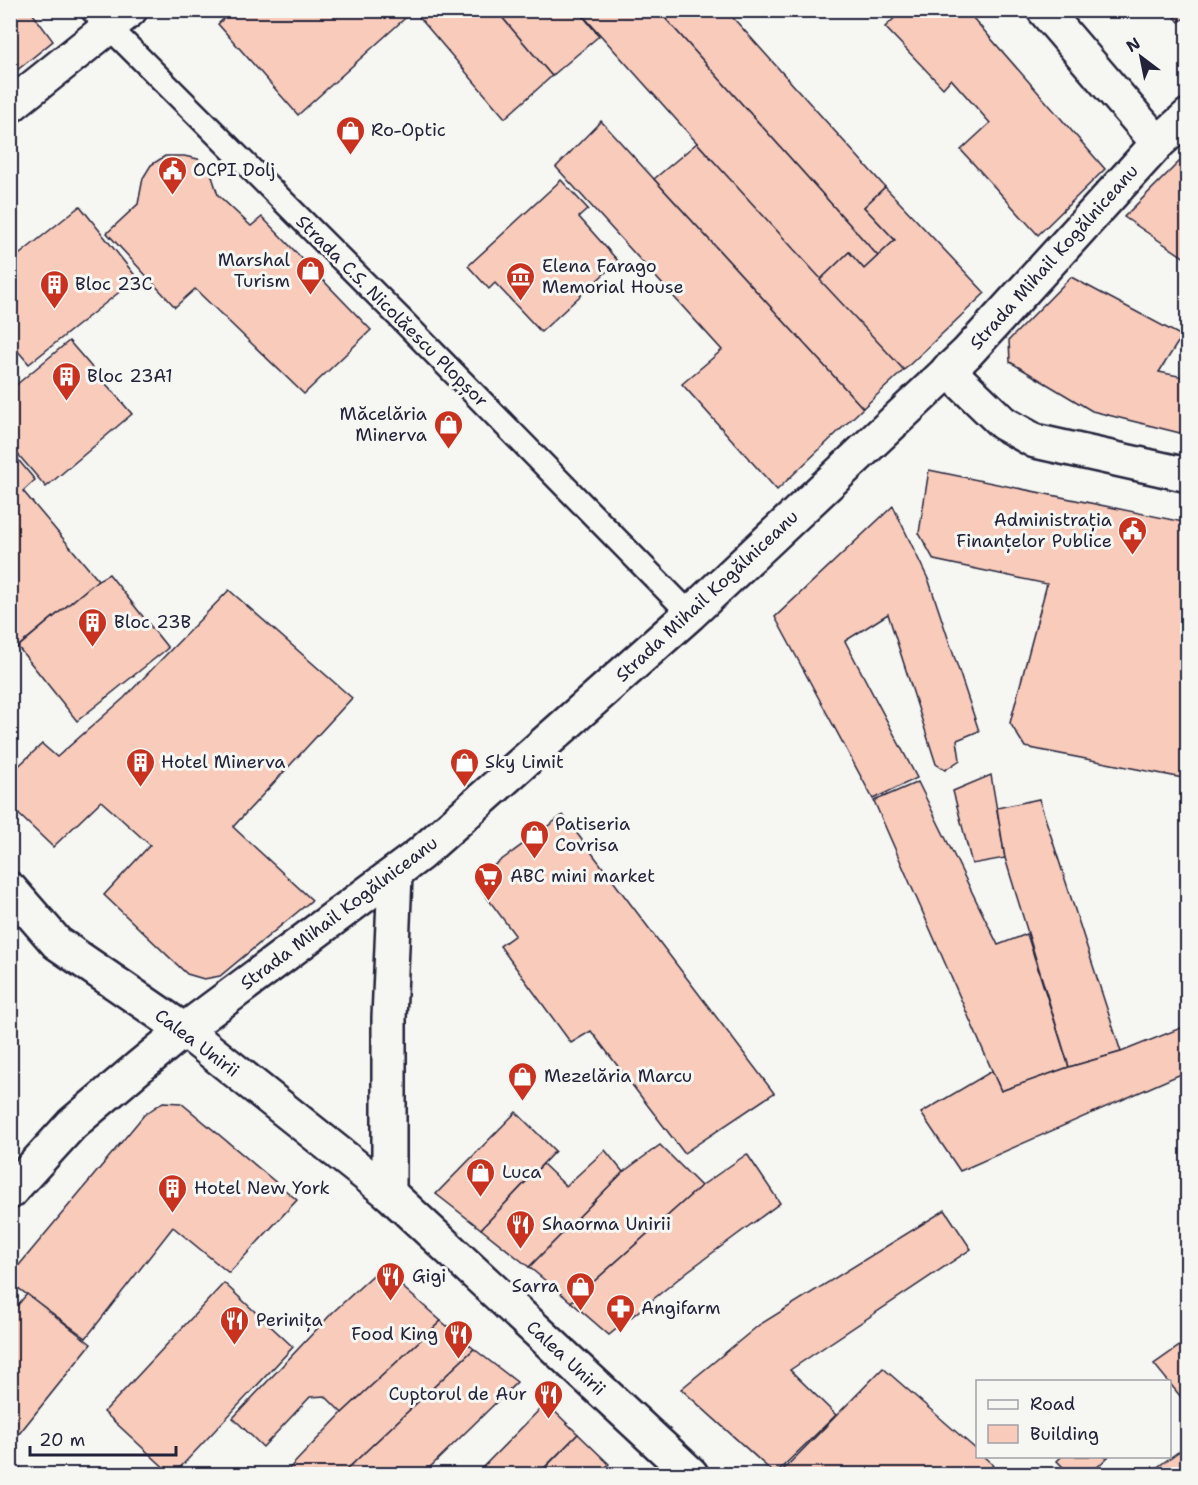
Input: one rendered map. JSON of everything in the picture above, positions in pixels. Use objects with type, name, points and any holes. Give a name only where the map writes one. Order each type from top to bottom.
[{"type":"street","points":[[1044,10],[1158,143]]},
{"type":"street","points":[[10,106],[110,16]]},
{"type":"street","name":"Strada Mihail Kogălniceanu","points":[[10,1192],[72,1125],[184,1030],[395,875],[690,614],[948,370],[1158,143],[1188,116]]},
{"type":"street","points":[[948,370],[1003,423],[1035,441],[1188,475]]},
{"type":"street","points":[[389,1193],[389,1018],[395,875]]},
{"type":"street","name":"Calea Unirii","points":[[10,889],[57,943],[184,1030],[389,1193],[691,1474]]},
{"type":"lane","name":"Strada C.S. Nicolăescu Plopșor","points":[[110,16],[401,319],[690,614]]},
{"type":"building","points":[[10,10],[30,10],[53,41],[10,76]]},
{"type":"building","points":[[233,10],[413,11],[298,115],[218,24]]},
{"type":"building","points":[[413,10],[496,10],[552,76],[505,118]]},
{"type":"building","points":[[496,10],[578,10],[599,36],[552,76]]},
{"type":"building","points":[[578,10],[658,10],[878,256],[864,269],[849,252],[820,280]]},
{"type":"building","points":[[658,10],[726,10],[885,187],[864,207],[895,240],[878,256]]},
{"type":"building","points":[[903,10],[966,10],[1105,169],[1038,235],[961,150],[990,123],[951,79],[943,88],[885,27]]},
{"type":"building","points":[[1169,10],[1188,10],[1188,15],[1179,22]]},
{"type":"building","points":[[601,121],[863,408],[777,490],[682,384],[722,350],[556,167]]},
{"type":"building","points":[[697,143],[904,370],[863,408],[654,179]]},
{"type":"building","points":[[1188,153],[1188,260],[1124,217]]},
{"type":"building","points":[[165,156],[198,159],[209,167],[218,195],[251,226],[262,217],[371,330],[304,394],[195,289],[175,307],[107,233],[138,204],[143,178],[151,165]]},
{"type":"building","points":[[561,180],[588,209],[579,217],[618,261],[541,332],[495,283],[489,289],[468,266]]},
{"type":"building","points":[[885,187],[985,293],[904,370],[820,280],[849,252],[864,269],[895,240],[864,207]]},
{"type":"building","name":"Bloc 23C","points":[[80,206],[137,278],[29,364],[10,342],[10,262]]},
{"type":"building","points":[[1071,277],[1182,336],[1159,372],[1188,378],[1188,435],[1092,411],[1010,362],[1009,340]]},
{"type":"building","name":"Bloc 23A1","points":[[69,341],[132,414],[46,487],[10,445],[10,390]]},
{"type":"building","points":[[10,450],[35,480],[23,491],[98,580],[10,653]]},
{"type":"building","points":[[929,470],[1188,523],[1188,779],[1025,747],[1010,723],[1047,584],[934,560],[919,533]]},
{"type":"building","points":[[893,506],[929,581],[979,731],[957,740],[960,760],[945,770],[936,764],[888,614],[845,641],[917,778],[873,799],[775,617]]},
{"type":"building","name":"Bloc 23B","points":[[109,574],[168,648],[77,721],[18,647],[98,580]]},
{"type":"building","name":"Hotel Minerva","points":[[229,590],[352,698],[233,827],[312,900],[220,976],[204,979],[187,974],[104,895],[150,845],[101,801],[53,847],[10,806],[10,774],[42,744],[57,757],[124,698]]},
{"type":"building","points":[[991,775],[1005,858],[972,864],[953,791]]},
{"type":"building","points":[[918,782],[998,945],[1027,934],[1069,1067],[1001,1091],[874,801]]},
{"type":"building","points":[[1039,799],[1121,1052],[1069,1067],[1005,858],[997,808]]},
{"type":"building","points":[[563,815],[774,1093],[684,1153],[591,1031],[571,1043],[500,946],[515,935],[474,880]]},
{"type":"building","points":[[1188,1025],[1188,1071],[960,1171],[921,1113],[992,1071],[1001,1091],[1069,1067],[1121,1052]]},
{"type":"building","name":"Hotel New York","points":[[163,1102],[181,1103],[297,1200],[229,1273],[173,1227],[86,1338],[10,1282],[10,1276],[144,1115]]},
{"type":"building","points":[[516,1112],[555,1151],[481,1229],[436,1194]]},
{"type":"building","points":[[660,1145],[701,1186],[571,1302],[529,1267],[623,1172]]},
{"type":"building","points":[[605,1150],[623,1172],[529,1267],[481,1229],[543,1164],[566,1186]]},
{"type":"building","points":[[747,1154],[780,1203],[688,1271],[609,1335],[571,1302],[701,1186]]},
{"type":"building","points":[[945,1210],[971,1249],[790,1370],[836,1415],[775,1474],[681,1389],[759,1325]]},
{"type":"building","points":[[381,1268],[441,1321],[342,1413],[325,1396],[310,1397],[263,1447],[233,1418],[333,1312]]},
{"type":"building","points":[[224,1283],[293,1347],[174,1474],[171,1474],[104,1412]]},
{"type":"building","points":[[27,1294],[91,1344],[10,1445],[10,1314]]},
{"type":"building","points":[[441,1321],[474,1349],[342,1474],[285,1473],[342,1413]]},
{"type":"building","points":[[1188,1340],[1188,1400],[1185,1402],[1171,1385],[1171,1380],[1167,1380],[1154,1364]]},
{"type":"building","points":[[474,1349],[517,1382],[423,1474],[342,1474]]},
{"type":"building","points":[[883,1368],[976,1449],[976,1458],[985,1458],[993,1465],[984,1474],[779,1474]]},
{"type":"building","points":[[546,1403],[578,1434],[538,1474],[476,1474]]},
{"type":"building","points":[[578,1434],[609,1464],[599,1474],[541,1474],[540,1473]]},
{"type":"building","points":[[1185,1447],[1188,1450],[1188,1474],[1148,1474],[1171,1458]]},
{"type":"building","points":[[1060,1458],[1107,1458],[1090,1474],[1070,1474],[1057,1461]]},
{"type":"building","points":[[10,1459],[28,1474],[10,1474]]},
{"type":"place","name":"Ro-Optic","points":[[350,156]]},
{"type":"place","name":"OCPI Dolj","points":[[172,196]]},
{"type":"place","name":"Marshal Turism","points":[[311,296]]},
{"type":"place","name":"Elena Farago Memorial House","points":[[521,302]]},
{"type":"place","name":"Bloc 23C","points":[[54,310]]},
{"type":"place","name":"Bloc 23A1","points":[[66,402]]},
{"type":"place","name":"Măcelăria Minerva","points":[[448,450]]},
{"type":"place","name":"Administrația Finanțelor Publice","points":[[1133,556]]},
{"type":"place","name":"Bloc 23B","points":[[93,648]]},
{"type":"place","name":"Hotel Minerva","points":[[140,788]]},
{"type":"place","name":"Sky Limit","points":[[464,788]]},
{"type":"place","name":"Patiseria Covrisa","points":[[534,860]]},
{"type":"place","name":"ABC mini market","points":[[489,902]]},
{"type":"place","name":"Mezelăria Marcu","points":[[523,1102]]},
{"type":"place","name":"Luca","points":[[481,1198]]},
{"type":"place","name":"Hotel New York","points":[[173,1214]]},
{"type":"place","name":"Shaorma Unirii","points":[[521,1250]]},
{"type":"place","name":"Gigi","points":[[391,1302]]},
{"type":"place","name":"Sarra","points":[[580,1312]]},
{"type":"place","name":"Angifarm","points":[[620,1334]]},
{"type":"place","name":"Perinița","points":[[235,1346]]},
{"type":"place","name":"Food King","points":[[459,1360]]},
{"type":"place","name":"Cuptorul de Aur","points":[[548,1420]]}]
